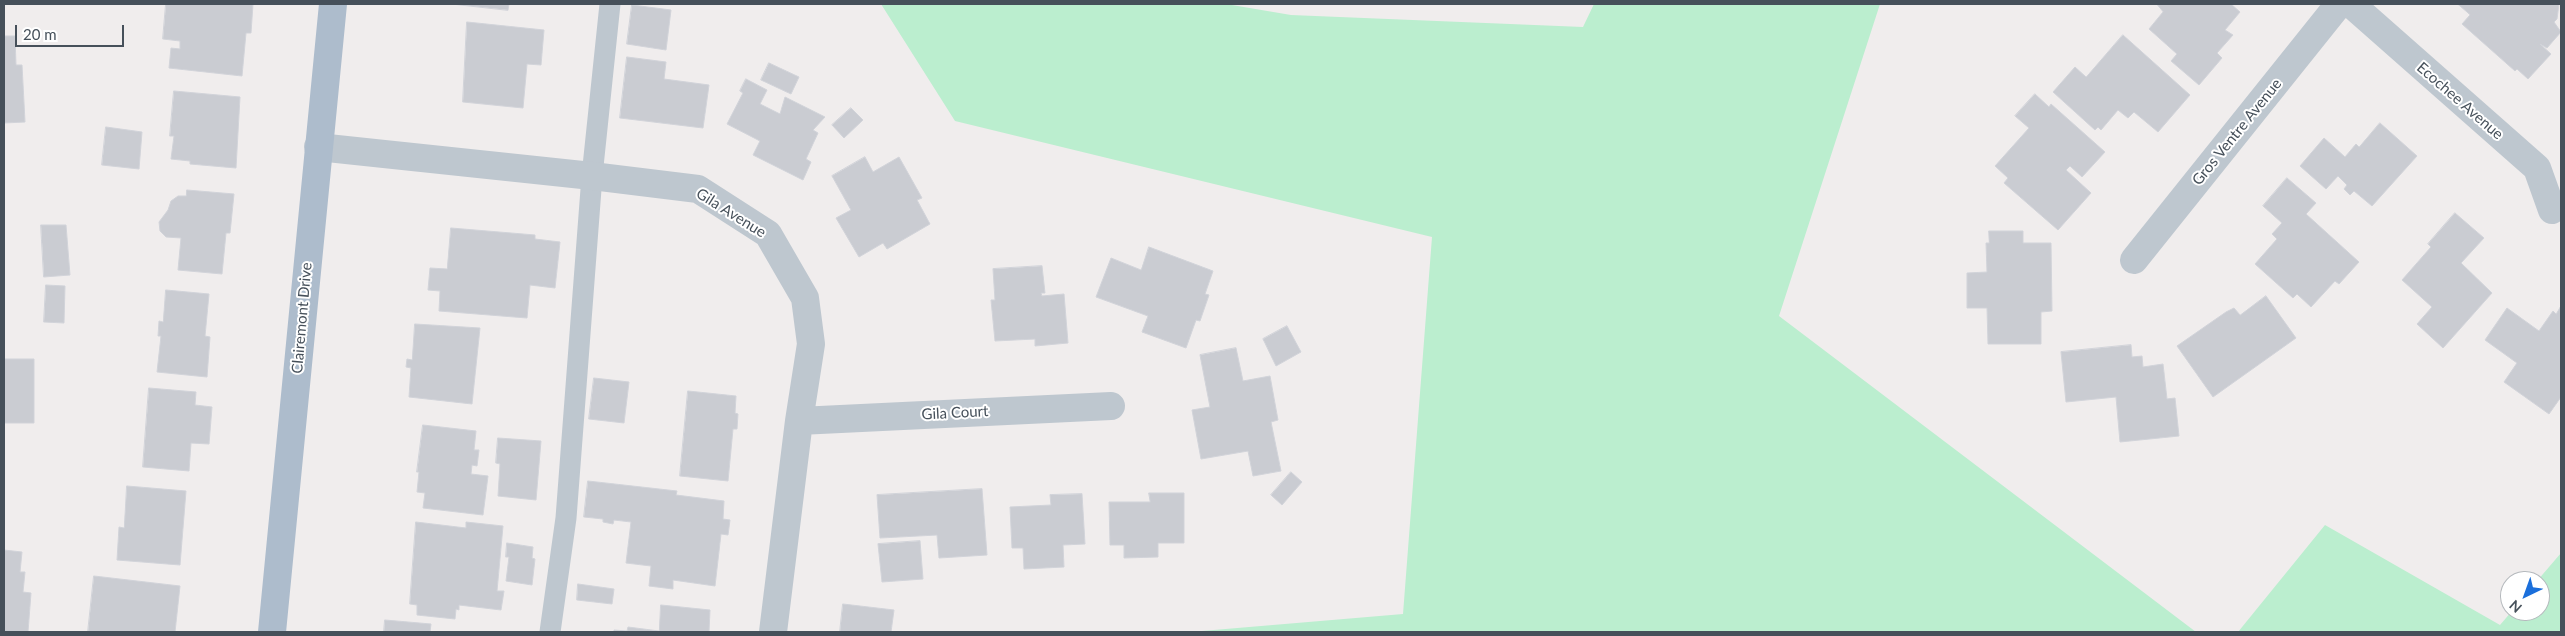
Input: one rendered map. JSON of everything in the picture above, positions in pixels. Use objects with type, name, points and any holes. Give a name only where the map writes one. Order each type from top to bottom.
[{"type":"main road","name":"Clairemont Drive","points":[[272,632],[333,4]]},
{"type":"street","name":"Gros Ventre Avenue","points":[[2134,260],[2339,4]]},
{"type":"street","name":"Ecochee Avenue","points":[[2351,4],[2537,168],[2552,210]]},
{"type":"street","name":"Gila Avenue","points":[[318,147],[592,176],[698,190],[768,234],[805,298],[811,344],[799,421],[773,632]]},
{"type":"street","name":"Gila Court","points":[[799,421],[1111,406]]},
{"type":"lane","points":[[550,632],[566,518],[592,176],[610,4]]},
{"type":"green space","points":[[881,4],[1226,4],[1291,15],[1583,27],[1594,4],[1880,4],[1779,316],[2196,632],[1190,632],[1403,614],[1432,237],[955,121]]},
{"type":"green space","points":[[2325,525],[2500,625],[2503,621],[2550,621],[2550,571],[2546,571],[2561,553],[2561,632],[2238,632]]},
{"type":"building","points":[[166,4],[253,4],[251,33],[246,33],[242,76],[169,68],[171,48],[180,49],[180,41],[163,39]]},
{"type":"building","points":[[452,4],[509,4],[508,10]]},
{"type":"building","points":[[2157,4],[2231,4],[2240,12],[2225,30],[2233,35],[2217,53],[2222,58],[2199,85],[2171,61],[2177,54],[2149,29],[2163,12]]},
{"type":"building","points":[[2458,4],[2559,4],[2557,19],[2554,22],[2561,32],[2547,48],[2540,44],[2551,54],[2528,79],[2517,69],[2515,71],[2462,24],[2470,15]]},
{"type":"building","points":[[632,5],[671,10],[666,50],[627,44]]},
{"type":"building","points":[[467,22],[544,30],[541,65],[527,64],[523,108],[463,102]]},
{"type":"building","points":[[2123,35],[2190,95],[2158,132],[2134,112],[2128,118],[2118,110],[2101,130],[2098,127],[2095,130],[2053,92],[2075,67],[2086,77]]},
{"type":"building","points":[[4,36],[15,36],[16,65],[22,65],[25,122],[4,123]]},
{"type":"building","points":[[627,57],[666,62],[664,79],[709,85],[703,128],[620,118]]},
{"type":"building","points":[[769,63],[799,77],[791,94],[761,80]]},
{"type":"building","points":[[746,79],[767,90],[760,104],[780,114],[785,97],[825,117],[813,130],[818,133],[806,159],[811,162],[803,180],[753,155],[760,141],[727,124],[743,93],[740,91]]},
{"type":"building","points":[[174,91],[240,97],[236,168],[190,164],[190,161],[171,159],[174,136],[170,136]]},
{"type":"building","points":[[2035,94],[2049,107],[2051,104],[2105,152],[2082,177],[2070,166],[2066,170],[2091,193],[2058,230],[2004,183],[2008,178],[1995,166],[2029,128],[2015,116]]},
{"type":"building","points":[[851,108],[863,120],[844,138],[832,125]]},
{"type":"building","points":[[2380,123],[2417,156],[2372,206],[2354,191],[2350,195],[2344,189],[2347,185],[2338,176],[2326,189],[2300,166],[2324,138],[2345,157],[2356,144],[2359,147]]},
{"type":"building","points":[[106,127],[142,132],[139,169],[102,165]]},
{"type":"building","points":[[865,157],[873,172],[899,157],[922,198],[917,200],[930,224],[887,249],[883,243],[859,257],[836,218],[851,210],[832,176]]},
{"type":"building","points":[[2287,178],[2316,203],[2306,214],[2359,262],[2339,284],[2335,281],[2311,307],[2297,294],[2293,298],[2255,264],[2277,239],[2272,234],[2282,223],[2263,206]]},
{"type":"building","points":[[187,190],[234,194],[230,233],[226,233],[222,274],[178,270],[181,238],[166,237],[160,231],[159,222],[168,210],[171,201],[178,196],[186,196]]},
{"type":"building","points":[[2455,213],[2484,238],[2461,263],[2492,293],[2443,348],[2417,324],[2432,307],[2402,280],[2431,247],[2428,244]]},
{"type":"building","points":[[41,225],[66,225],[70,275],[44,277]]},
{"type":"building","points":[[451,228],[535,235],[535,239],[560,242],[555,288],[530,285],[527,318],[439,311],[440,291],[428,290],[430,268],[447,269]]},
{"type":"building","points":[[1989,231],[2023,231],[2023,243],[2051,243],[2052,311],[2041,312],[2041,344],[1988,344],[1987,308],[1967,308],[1967,273],[1987,272],[1986,243],[1989,243]]},
{"type":"building","points":[[1149,247],[1213,271],[1205,294],[1209,295],[1200,321],[1196,320],[1186,348],[1142,332],[1148,316],[1096,297],[1111,258],[1141,270]]},
{"type":"building","points":[[1042,266],[1045,293],[1041,293],[1042,296],[1064,294],[1068,343],[1035,346],[1035,339],[995,341],[991,300],[995,300],[993,269]]},
{"type":"building","points":[[46,285],[65,286],[64,323],[44,322]]},
{"type":"building","points":[[166,290],[209,294],[205,336],[210,337],[207,377],[157,372],[161,336],[158,336],[159,321],[163,322]]},
{"type":"building","points":[[2266,296],[2296,338],[2213,397],[2177,346],[2226,312],[2234,308],[2240,315]]},
{"type":"building","points":[[2561,306],[2561,397],[2549,414],[2504,382],[2517,363],[2485,340],[2507,308],[2539,331],[2553,311],[2556,314]]},
{"type":"building","points":[[415,324],[480,328],[472,404],[409,397],[411,368],[406,367],[407,359],[412,360]]},
{"type":"building","points":[[1287,326],[1301,352],[1276,366],[1263,339]]},
{"type":"building","points":[[2131,345],[2132,357],[2142,356],[2143,367],[2163,364],[2167,399],[2175,398],[2179,436],[2120,442],[2116,397],[2066,402],[2061,352]]},
{"type":"building","points":[[1236,348],[1243,381],[1270,376],[1278,420],[1271,422],[1281,471],[1253,476],[1248,451],[1201,459],[1192,410],[1210,407],[1200,355]]},
{"type":"building","points":[[4,359],[34,359],[34,423],[4,423]]},
{"type":"building","points":[[594,378],[629,382],[624,423],[589,419]]},
{"type":"building","points":[[149,388],[196,392],[195,405],[212,407],[209,444],[191,443],[189,471],[143,467]]},
{"type":"building","points":[[688,391],[736,396],[735,413],[738,414],[737,429],[733,429],[728,481],[680,476]]},
{"type":"building","points":[[423,425],[476,431],[474,450],[479,450],[477,466],[472,465],[471,474],[488,476],[483,515],[423,508],[425,493],[417,492],[419,472],[417,472]]},
{"type":"building","points":[[498,438],[541,441],[536,500],[498,496],[500,464],[496,463]]},
{"type":"building","points":[[1291,472],[1302,482],[1282,505],[1271,495]]},
{"type":"building","points":[[588,481],[677,491],[676,495],[724,501],[723,519],[730,520],[728,535],[721,534],[715,586],[673,580],[673,589],[649,586],[651,566],[626,563],[631,522],[614,520],[613,524],[603,522],[603,519],[584,517]]},
{"type":"building","points":[[127,486],[186,491],[180,565],[117,560],[119,527],[124,528]]},
{"type":"building","points":[[982,489],[987,555],[939,558],[937,535],[880,538],[877,495]]},
{"type":"building","points":[[1149,493],[1184,493],[1184,543],[1158,543],[1158,557],[1124,558],[1124,545],[1110,545],[1109,502],[1150,502]]},
{"type":"building","points":[[1082,494],[1085,544],[1063,545],[1064,567],[1024,569],[1023,548],[1012,548],[1010,507],[1051,505],[1050,495]]},
{"type":"building","points":[[416,522],[466,528],[466,522],[503,526],[497,591],[504,591],[501,610],[459,605],[459,610],[456,609],[455,619],[417,615],[417,605],[410,604]]},
{"type":"building","points":[[920,541],[923,579],[882,582],[878,544]]},
{"type":"building","points":[[507,543],[533,547],[532,558],[535,559],[532,585],[506,581],[509,557],[506,557]]},
{"type":"building","points":[[4,550],[22,552],[20,572],[25,572],[23,592],[31,593],[28,632],[4,632]]},
{"type":"building","points":[[94,576],[180,586],[175,632],[88,632]]},
{"type":"building","points":[[578,584],[614,589],[612,604],[577,600]]},
{"type":"building","points":[[843,604],[894,610],[891,632],[840,632]]},
{"type":"building","points":[[661,605],[710,610],[709,632],[614,632],[614,630],[627,631],[628,627],[659,631]]},
{"type":"building","points":[[385,620],[431,624],[430,632],[384,632]]}]
